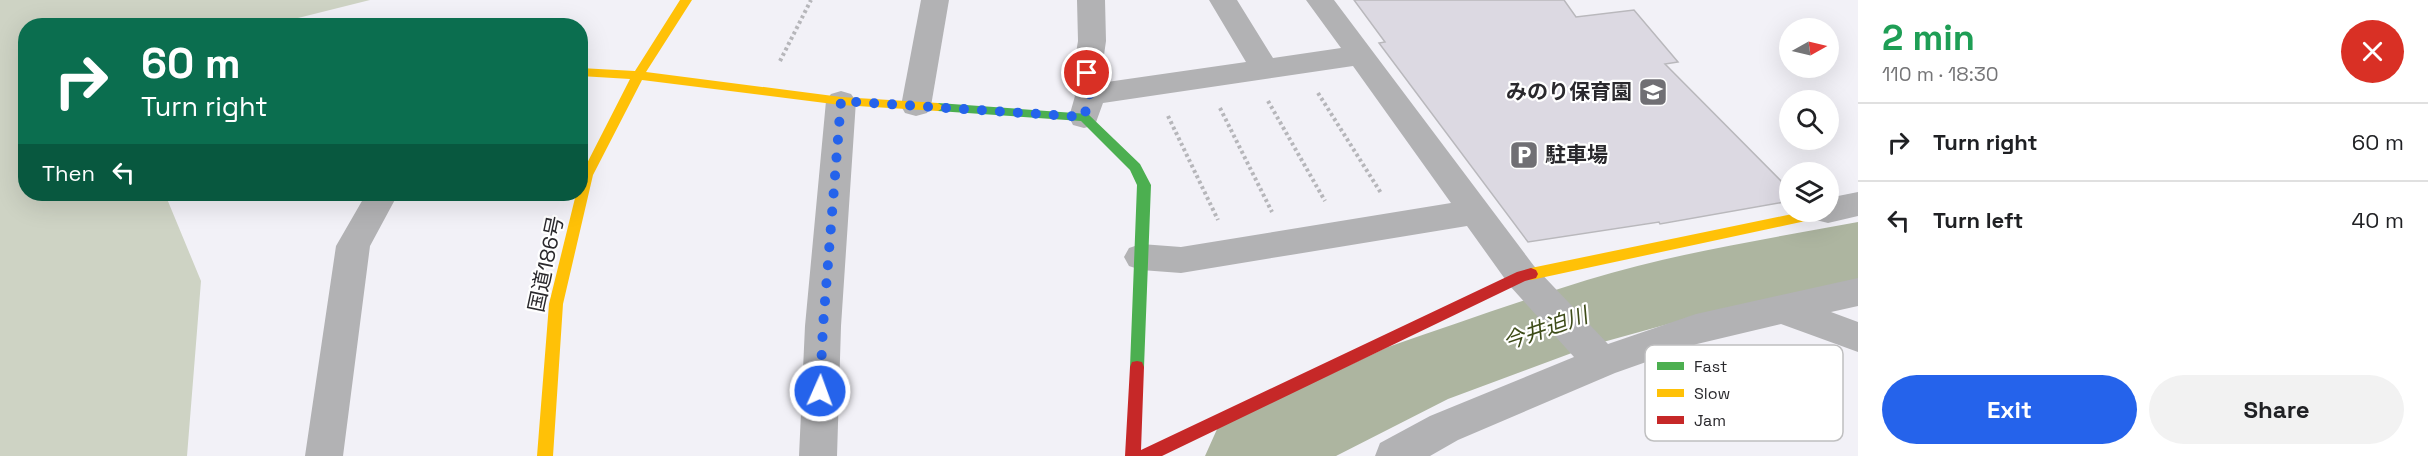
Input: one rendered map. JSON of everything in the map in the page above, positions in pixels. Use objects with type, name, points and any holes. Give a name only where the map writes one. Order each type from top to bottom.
[{"type":"main road","name":"国道186号","points":[[588,173],[638,75],[686,0]]},
{"type":"main road","points":[[588,72],[638,75],[841,101],[916,106],[1087,106],[1135,167],[1144,185],[1132,456]]},
{"type":"main road","name":"国道186号","points":[[545,456],[556,304],[581,201]]},
{"type":"main road","points":[[1146,456],[1528,285],[1782,222]]},
{"type":"street","points":[[916,106],[935,0]]},
{"type":"street","points":[[1091,0],[1092,41],[1085,89],[1087,106],[1153,86],[1360,55]]},
{"type":"street","points":[[1224,0],[1258,70]]},
{"type":"street","points":[[1320,0],[1528,285],[1597,357]]},
{"type":"street","points":[[818,456],[823,326],[841,101]]},
{"type":"street","points":[[324,456],[353,246],[378,201]]},
{"type":"street","points":[[1839,208],[1858,204]]},
{"type":"street","points":[[1142,257],[1181,260],[1474,213]]},
{"type":"street","points":[[1394,456],[1444,428],[1597,357],[1696,329],[1858,292]]},
{"type":"street","points":[[1780,309],[1858,337]]},
{"type":"path","points":[[765,91],[811,0]]},
{"type":"path","points":[[1300,64],[1401,224]]},
{"type":"path","points":[[1258,70],[1343,233]]},
{"type":"path","points":[[1205,78],[1288,243]]},
{"type":"path","points":[[1153,86],[1233,251]]},
{"type":"green space","points":[[0,0],[370,0],[298,18],[18,18],[18,201],[168,201],[201,281],[187,456],[0,456]]},
{"type":"building","points":[[1354,0],[1564,0],[1576,17],[1634,10],[1678,62],[1665,64],[1779,179],[1779,203],[1660,224],[1659,222],[1528,242],[1379,43],[1385,42]]},
{"type":"waterway","name":"今井迫川","points":[[1249,456],[1418,373],[1588,313],[1690,286],[1858,252]]},
{"type":"traffic: fast","points":[[938,107],[1084,117],[1135,167],[1144,185],[1137,367]]},
{"type":"traffic: slow","points":[[588,173],[634,82],[686,0]]},
{"type":"traffic: slow","points":[[588,72],[638,75],[841,101],[938,107]]},
{"type":"traffic: slow","points":[[545,456],[556,304],[581,201]]},
{"type":"traffic: slow","points":[[1531,274],[1779,222]]},
{"type":"traffic: jam","points":[[1146,456],[1522,276],[1531,274]]},
{"type":"traffic: jam","points":[[1133,456],[1137,367]]},
{"type":"place","name":"みのり保育園","points":[[1653,92]]},
{"type":"place","name":"駐車場","points":[[1524,155]]},
{"type":"route","points":[[820,391],[841,101],[1084,117],[1090,95],[1085,89],[1087,73]]}]
